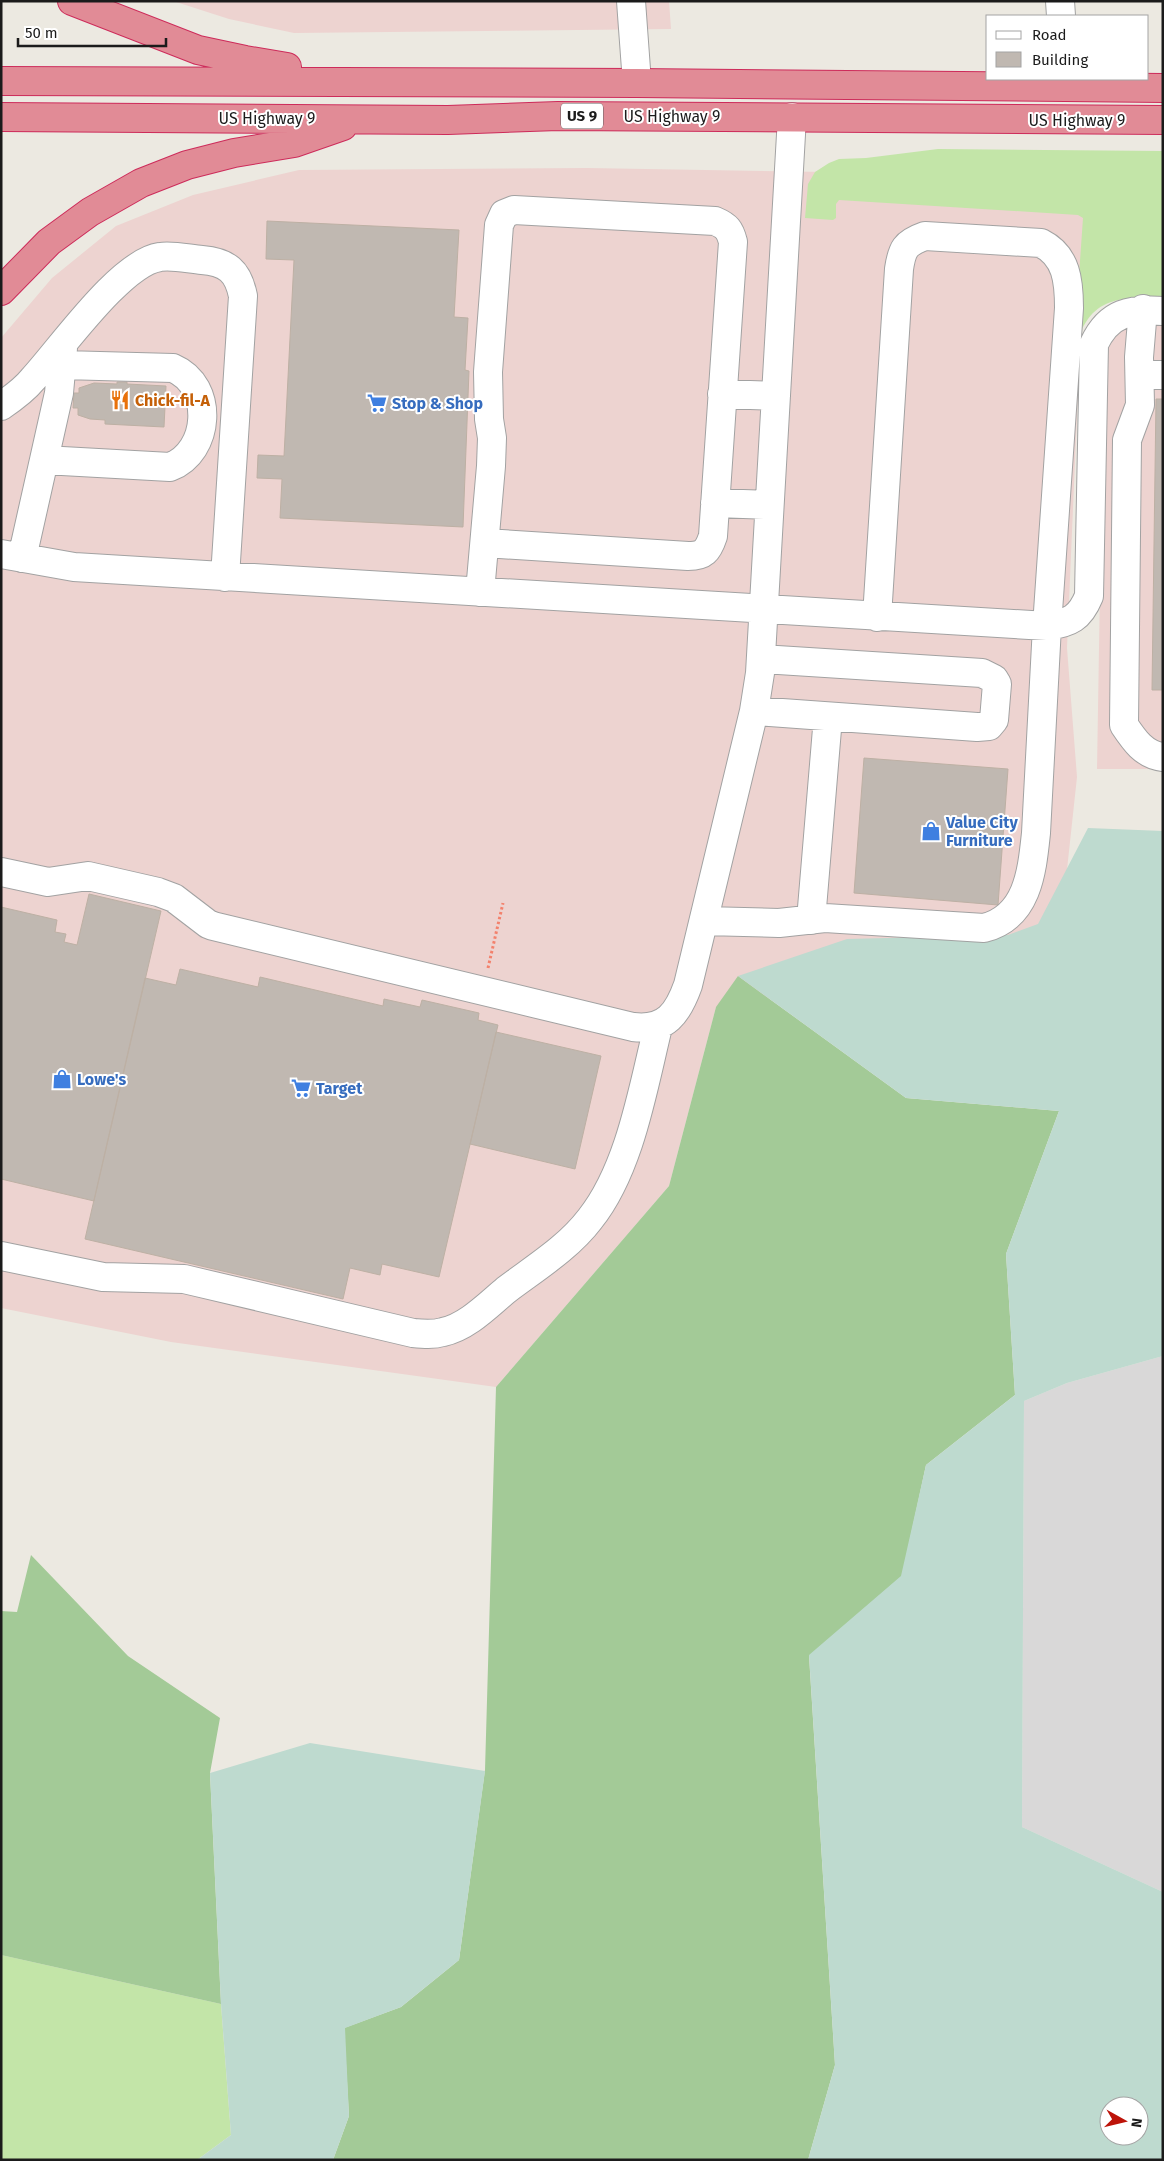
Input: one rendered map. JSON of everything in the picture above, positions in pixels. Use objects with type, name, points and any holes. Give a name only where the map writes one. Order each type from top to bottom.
[{"type":"highway","points":[[72,1],[198,50],[360,81]]},
{"type":"highway","name":"US Highway 9","points":[[1,81],[1061,83],[1163,88]]},
{"type":"highway","name":"US Highway 9","points":[[1,117],[448,120],[558,116],[1163,120]]},
{"type":"highway","points":[[1,291],[49,242],[90,212],[141,183],[187,165],[294,143],[363,119]]},
{"type":"lane","points":[[631,1],[637,83]]},
{"type":"lane","points":[[1060,1],[1061,15]]},
{"type":"lane","points":[[1,872],[48,882],[88,876],[158,892],[174,898],[208,924],[633,1027],[647,1029],[658,1027],[668,1021],[685,995],[754,710],[761,659],[792,117]]},
{"type":"lane","points":[[480,592],[492,438],[489,419],[488,372],[499,224],[504,214],[514,210],[715,221],[725,225],[730,231],[733,242],[713,536],[706,552],[700,556],[485,543]]},
{"type":"lane","points":[[704,921],[779,924],[825,918],[984,928],[997,924],[1017,906],[1026,891],[1033,867],[1045,690],[1046,626],[1069,308],[1066,272],[1051,248],[1042,243],[925,236],[914,240],[902,253],[899,269],[877,617]]},
{"type":"lane","points":[[1,406],[19,393],[63,354],[107,292],[125,277],[152,260],[160,257],[215,261],[225,265],[240,282],[243,296],[225,576]]},
{"type":"lane","points":[[63,354],[59,393],[44,460],[12,556],[74,567],[1046,626],[1061,624],[1073,619],[1080,613],[1089,596],[1094,344],[1099,333],[1108,322],[1119,315],[1153,310],[1151,375],[1127,440],[1124,725],[1137,743],[1152,756],[1163,757]]},
{"type":"lane","points":[[44,460],[170,467],[181,463],[191,452],[202,424],[199,393],[192,380],[183,372],[174,368],[63,354]]},
{"type":"lane","points":[[722,394],[776,396]]},
{"type":"lane","points":[[715,503],[769,505]]},
{"type":"lane","points":[[754,710],[977,727],[989,726],[994,720],[997,684],[994,678],[982,672],[761,659]]},
{"type":"lane","points":[[811,920],[828,717]]},
{"type":"lane","points":[[1,1256],[103,1277],[184,1279],[413,1333],[444,1332],[468,1320],[570,1241],[590,1219],[608,1193],[618,1172],[658,1027]]},
{"type":"path","points":[[478,990],[485,979],[503,903]]},
{"type":"shaded area","points":[[173,1],[669,1],[671,29],[294,33],[229,19]]},
{"type":"shaded area","points":[[1128,158],[1163,159],[1163,769],[1097,769],[1104,346],[1123,326]]},
{"type":"shaded area","points":[[587,168],[827,172],[1089,207],[1082,299],[1067,648],[1077,777],[1058,953],[716,1007],[669,1186],[496,1387],[171,1342],[1,1308],[1,338],[52,278],[116,226],[193,195],[299,170]]},
{"type":"shaded area","points":[[1163,1356],[1163,1892],[1022,1827],[1024,1401],[1067,1383]]},
{"type":"green space","points":[[938,149],[1163,151],[1163,300],[1122,299],[1104,305],[1088,319],[1074,347],[1083,218],[1078,215],[839,200],[836,204],[836,218],[833,220],[805,218],[808,184],[815,172],[829,163],[839,159],[866,158]]},
{"type":"green space","points":[[1088,828],[1163,831],[1163,1356],[1067,1383],[1024,1401],[1022,1827],[1163,1892],[1163,2160],[808,2160],[835,2065],[809,1655],[901,1576],[926,1465],[1015,1395],[1006,1254],[1059,1111],[906,1098],[738,976],[847,939],[1008,935],[1038,924]]},
{"type":"green space","points":[[738,976],[906,1098],[1059,1111],[1006,1254],[1015,1395],[926,1465],[902,1576],[809,1656],[835,2065],[808,2160],[333,2160],[349,2116],[344,2028],[401,2007],[459,1960],[485,1770],[496,1387],[669,1186],[716,1007]]},
{"type":"green space","points":[[31,1555],[128,1656],[220,1718],[210,1773],[221,2004],[1,1955],[1,1611],[17,1612]]},
{"type":"green space","points":[[310,1743],[485,1771],[459,1960],[401,2007],[345,2028],[349,2116],[333,2160],[197,2160],[231,2135],[221,2004],[210,1773]]},
{"type":"green space","points":[[1,1955],[221,2004],[231,2135],[197,2160],[1,2160]]},
{"type":"building","name":"Stop & Shop","points":[[267,221],[459,230],[454,317],[468,318],[465,370],[469,371],[463,527],[280,518],[282,479],[257,478],[258,455],[284,456],[294,260],[266,259]]},
{"type":"building","name":"Chick-fil-A","points":[[117,382],[166,386],[164,427],[105,424],[105,420],[90,419],[78,415],[78,408],[73,408],[74,393],[79,393],[79,388],[94,383],[117,384]]},
{"type":"building","points":[[1156,399],[1163,399],[1163,690],[1152,690]]},
{"type":"building","name":"Value City Furniture","points":[[864,758],[1008,769],[998,905],[854,893]]},
{"type":"building","name":"Lowe's","points":[[89,894],[161,911],[94,1201],[1,1179],[1,907],[57,920],[55,932],[66,934],[64,942],[77,945]]},
{"type":"building","name":"Target","points":[[180,969],[258,987],[260,977],[383,1006],[384,999],[420,1007],[422,1000],[479,1013],[478,1020],[498,1025],[439,1277],[382,1264],[380,1275],[350,1268],[343,1299],[85,1239],[145,978],[176,985]]},
{"type":"building","points":[[496,1032],[601,1056],[575,1169],[470,1144]]},
{"type":"place","name":"Chick-fil-A","points":[[120,400]]},
{"type":"place","name":"Stop & Shop","points":[[377,403]]},
{"type":"place","name":"Value City Furniture","points":[[931,831]]},
{"type":"place","name":"Lowe's","points":[[62,1079]]},
{"type":"place","name":"Target","points":[[301,1088]]}]
